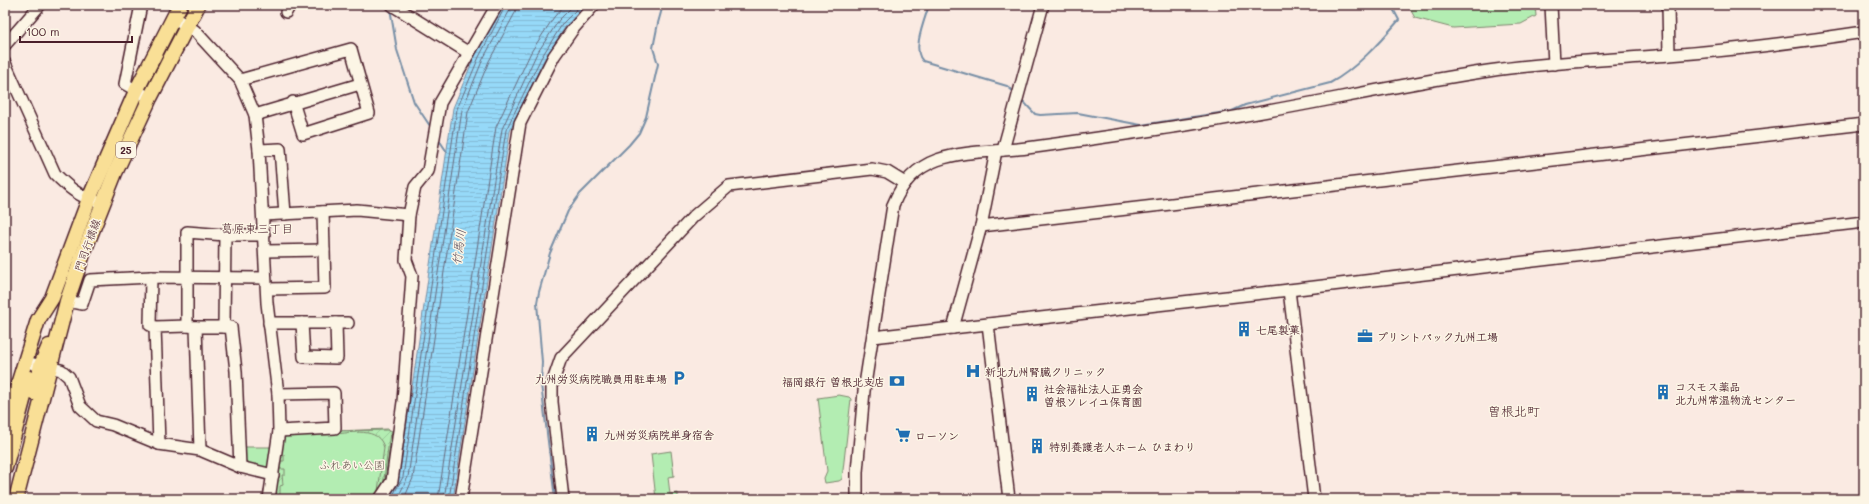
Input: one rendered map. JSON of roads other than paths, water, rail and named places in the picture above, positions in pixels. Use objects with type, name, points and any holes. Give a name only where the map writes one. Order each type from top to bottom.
[{"type":"main road","name":"門司行橋線","points":[[16,499],[37,364],[38,320],[52,298],[89,199],[136,91],[180,5]]},
{"type":"main road","name":"門司行橋線","points":[[5,425],[37,364],[67,301],[102,204],[150,98],[198,5]]},
{"type":"main road","points":[[6,499],[13,455],[37,364]]},
{"type":"main road","points":[[5,468],[13,455]]},
{"type":"street","points":[[5,45],[40,5]]},
{"type":"street","points":[[141,5],[125,84],[150,98]]},
{"type":"street","points":[[392,5],[469,53]]},
{"type":"street","points":[[380,499],[392,481],[403,402],[412,276],[406,260],[409,215],[415,187],[428,170],[440,103],[497,5]]},
{"type":"street","points":[[461,499],[520,123],[554,56],[573,29],[594,5]]},
{"type":"street","points":[[953,328],[981,226],[999,151],[1018,96],[1043,5]]},
{"type":"street","points":[[1551,5],[1554,64]]},
{"type":"street","points":[[1668,5],[1669,55]]},
{"type":"street","points":[[173,17],[195,31],[240,80],[255,115],[259,150],[269,323],[278,394],[279,431],[269,499]]},
{"type":"street","points":[[857,499],[860,425],[893,205],[905,183],[912,174],[940,159],[962,154],[999,151],[1198,123],[1298,107],[1488,71],[1554,64],[1774,46],[1864,32]]},
{"type":"street","points":[[240,80],[351,49],[369,113],[303,134],[293,102]]},
{"type":"street","points":[[5,63],[55,174],[67,186],[89,199],[102,204]]},
{"type":"street","points":[[255,115],[293,102],[360,84]]},
{"type":"street","points":[[981,226],[1864,124]]},
{"type":"street","points":[[259,150],[280,149],[285,214]]},
{"type":"street","points":[[564,499],[552,402],[552,384],[561,358],[694,216],[729,186],[872,170],[887,172],[905,183]]},
{"type":"street","points":[[263,215],[357,210],[409,215]]},
{"type":"street","points":[[67,301],[82,304],[90,280],[151,277],[224,278],[266,284],[325,288],[323,212]]},
{"type":"street","points":[[873,336],[1289,290],[1864,222]]},
{"type":"street","points":[[200,450],[188,277],[187,232],[225,235],[264,235]]},
{"type":"street","points":[[224,327],[225,235]]},
{"type":"street","points":[[265,251],[324,250]]},
{"type":"street","points":[[151,277],[150,325],[231,327],[236,371],[240,467]]},
{"type":"street","points":[[1289,290],[1314,499]]},
{"type":"street","points":[[269,323],[348,323]]},
{"type":"street","points":[[302,323],[304,357],[337,358],[336,323]]},
{"type":"street","points":[[988,324],[1009,499]]},
{"type":"street","points":[[155,326],[159,444]]},
{"type":"street","points":[[37,364],[61,370],[69,377],[80,406],[96,421],[113,425],[159,444],[200,450],[240,467],[273,475]]},
{"type":"street","points":[[278,394],[334,393],[336,428],[279,431]]},
{"type":"water","name":"竹馬川","points":[[503,5],[586,5],[566,26],[544,60],[510,131],[453,499],[386,499],[399,476],[453,108],[475,55]]},
{"type":"waterway","points":[[555,499],[541,384],[542,362],[537,303],[539,292],[550,253],[568,211],[580,194],[639,133],[646,117],[658,64],[653,48],[663,5]]},
{"type":"waterway","points":[[929,5],[920,34],[918,50],[923,61],[1007,86],[1015,93]]},
{"type":"waterway","points":[[1021,99],[1035,114],[1078,113],[1141,125],[1232,111],[1245,105],[1330,83],[1349,71],[1367,55],[1399,20],[1391,5]]},
{"type":"waterway","points":[[390,8],[397,50],[414,102],[430,126]]},
{"type":"waterway","points":[[439,140],[447,152]]},
{"type":"place","name":"七尾製菓","points":[[1244,329]]},
{"type":"place","name":"プリントパック九州工場","points":[[1365,336]]},
{"type":"place","name":"新北九州腎臓クリニック","points":[[973,371]]},
{"type":"place","name":"九州労災病院職員用駐車場","points":[[679,378]]},
{"type":"place","name":"福岡銀行 曽根北支店","points":[[897,381]]},
{"type":"place","name":"コスモス薬品 北九州常温物流センター","points":[[1663,392]]},
{"type":"place","name":"社会福祉法人正勇会 曽根ソレイユ保育園","points":[[1032,394]]},
{"type":"place","name":"九州労災病院単身宿舎","points":[[592,434]]},
{"type":"place","name":"ローソン","points":[[903,435]]},
{"type":"place","name":"特別養護老人ホーム ひまわり","points":[[1037,446]]},
{"type":"district","name":"葛原東三丁目","points":[[257,228]]},
{"type":"district","name":"曽根北町","points":[[1514,410]]},
{"type":"park label","name":"ふれあい公園","points":[[352,464]]}]
